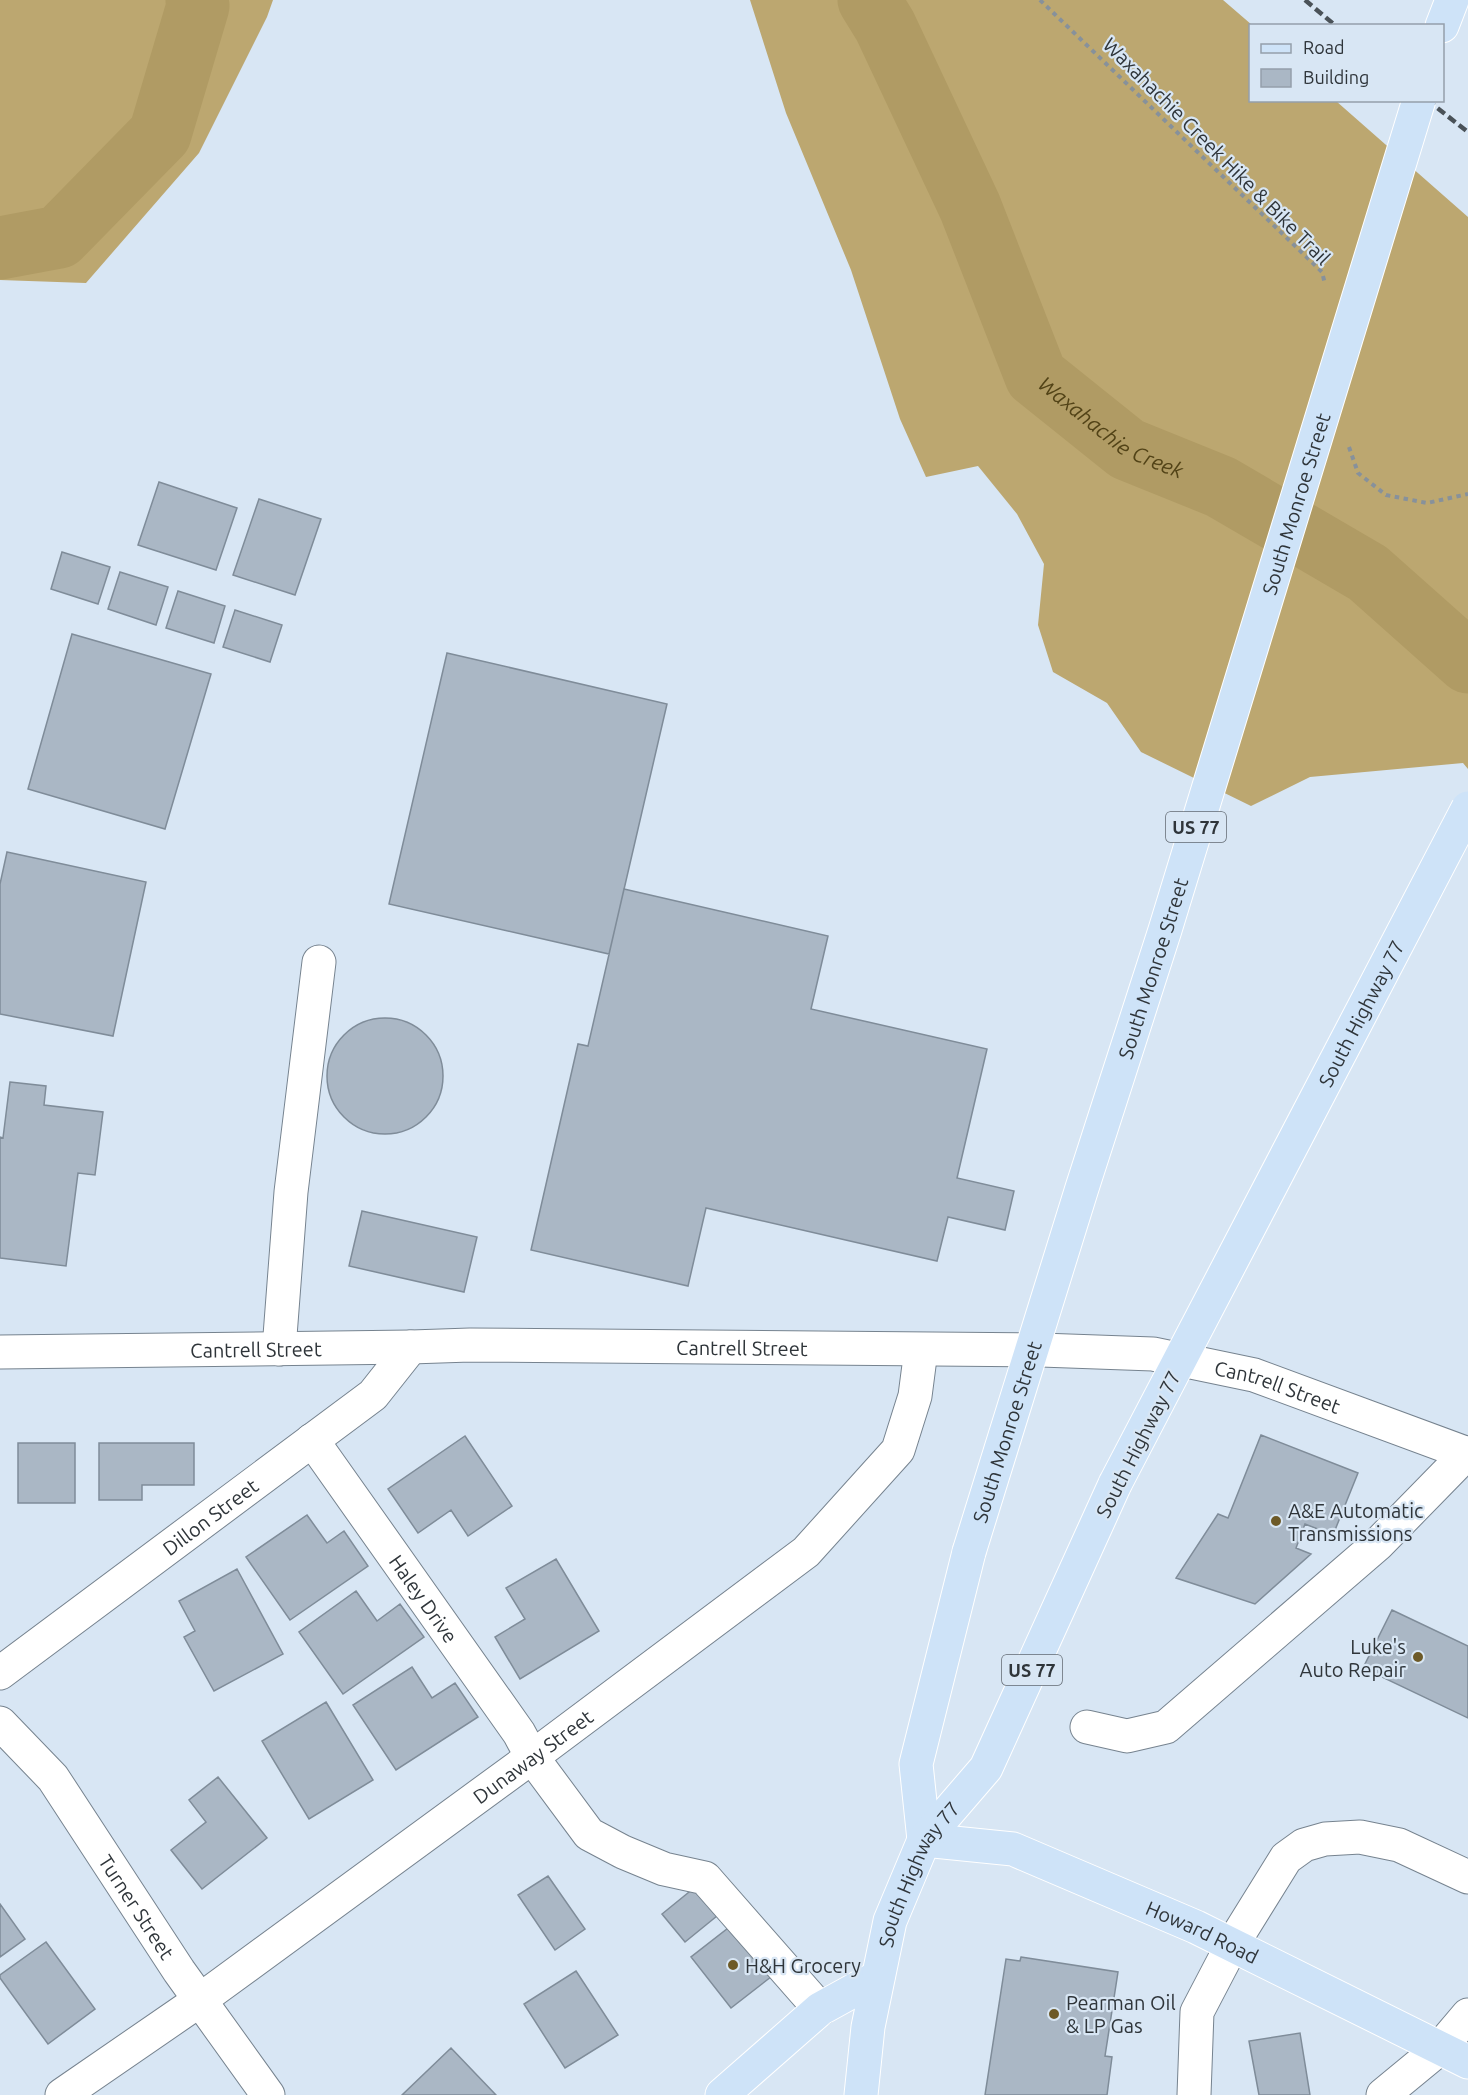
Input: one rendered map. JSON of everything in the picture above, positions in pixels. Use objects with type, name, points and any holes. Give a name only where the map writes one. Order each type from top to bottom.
[{"type":"main road","points":[[1444,24],[1452,0]]},
{"type":"main road","name":"South Monroe Street","points":[[924,1840],[916,1764],[969,1552],[1165,930],[1418,102]]},
{"type":"main road","name":"South Highway 77","points":[[861,2095],[868,2027],[890,1921],[924,1840],[986,1768],[1115,1484],[1468,808]]},
{"type":"main road","name":"Howard Road","points":[[924,1840],[1013,1849],[1196,1927],[1454,2055]]},
{"type":"main road","points":[[723,2095],[820,2009],[878,1977]]},
{"type":"street","points":[[279,1349],[291,1192],[319,962]]},
{"type":"street","name":"Cantrell Street","points":[[0,1352],[470,1345],[1041,1350],[1153,1354],[1254,1375],[1468,1454]]},
{"type":"street","name":"Dillon Street","points":[[0,1673],[373,1395],[411,1347]]},
{"type":"street","name":"Dunaway Street","points":[[62,2095],[200,2000],[532,1757],[806,1552],[898,1450],[915,1396],[921,1350]]},
{"type":"street","name":"Haley Drive","points":[[312,1440],[519,1733],[532,1757],[589,1834],[623,1852],[664,1869],[705,1878],[820,2009]]},
{"type":"street","points":[[1087,1727],[1127,1736],[1166,1727],[1378,1544],[1468,1454]]},
{"type":"street","name":"Turner Street","points":[[0,1723],[53,1778],[200,2000],[268,2095]]},
{"type":"street","points":[[1194,2095],[1197,2012],[1232,1945],[1286,1858],[1305,1845],[1325,1839],[1360,1837],[1399,1845],[1468,1877]]},
{"type":"street","points":[[1383,2095],[1454,2055],[1468,2015]]},
{"type":"path","name":"Waxahachie Creek Hike & Bike Trail","points":[[1040,0],[1322,272],[1327,291]]},
{"type":"path","points":[[1348,444],[1358,472],[1386,495],[1427,503],[1468,494]]},
{"type":"shaded area","points":[[0,0],[273,0],[267,17],[199,153],[86,283],[0,280]]},
{"type":"shaded area","points":[[750,0],[1223,0],[1251,24],[1249,24],[1249,102],[1337,102],[1468,217],[1468,769],[1463,763],[1310,777],[1251,806],[1141,752],[1107,703],[1053,672],[1038,625],[1044,564],[1017,514],[978,466],[926,477],[900,419],[851,270],[786,113]]},
{"type":"building","points":[[159,482],[237,508],[216,570],[138,545]]},
{"type":"building","points":[[259,499],[321,519],[295,595],[233,575]]},
{"type":"building","points":[[62,552],[110,567],[98,604],[51,589]]},
{"type":"building","points":[[120,572],[168,587],[156,625],[108,609]]},
{"type":"building","points":[[178,591],[225,606],[214,643],[166,628]]},
{"type":"building","points":[[235,610],[282,625],[270,662],[223,647]]},
{"type":"building","points":[[72,634],[211,674],[165,829],[28,789]]},
{"type":"building","points":[[447,653],[667,704],[609,954],[389,904]]},
{"type":"building","points":[[7,852],[146,882],[113,1036],[0,1014],[0,884]]},
{"type":"building","points":[[624,889],[828,936],[811,1009],[987,1049],[957,1178],[1014,1191],[1005,1230],[948,1217],[937,1261],[706,1208],[688,1286],[531,1250],[578,1044],[588,1046]]},
{"type":"building","points":[[385,1018],[407,1022],[426,1035],[439,1054],[443,1076],[439,1098],[426,1117],[407,1130],[385,1134],[363,1130],[344,1117],[331,1098],[327,1076],[331,1054],[344,1035],[363,1022]]},
{"type":"building","points":[[10,1082],[46,1086],[44,1105],[103,1112],[95,1175],[78,1173],[66,1266],[0,1258],[0,1137],[3,1138]]},
{"type":"building","points":[[362,1211],[477,1237],[464,1292],[349,1266]]},
{"type":"building","name":"A&E Automatic Transmissions","points":[[1261,1435],[1358,1473],[1333,1535],[1305,1524],[1296,1548],[1311,1554],[1255,1604],[1176,1578],[1218,1514],[1228,1518]]},
{"type":"building","points":[[465,1436],[512,1506],[468,1536],[451,1510],[418,1533],[388,1489]]},
{"type":"building","points":[[18,1443],[75,1443],[75,1503],[18,1503]]},
{"type":"building","points":[[99,1443],[194,1443],[194,1485],[142,1485],[142,1500],[99,1500]]},
{"type":"building","points":[[307,1515],[327,1543],[344,1531],[368,1566],[290,1620],[246,1557]]},
{"type":"building","points":[[556,1559],[599,1631],[520,1679],[495,1637],[525,1619],[506,1588]]},
{"type":"building","points":[[237,1569],[283,1654],[214,1691],[184,1637],[195,1631],[179,1601]]},
{"type":"building","points":[[356,1591],[377,1621],[400,1604],[424,1637],[343,1694],[299,1632]]},
{"type":"building","name":"Luke's Auto Repair","points":[[1392,1610],[1468,1646],[1468,1718],[1363,1668]]},
{"type":"building","points":[[412,1667],[432,1698],[455,1683],[478,1717],[396,1770],[353,1705]]},
{"type":"building","points":[[326,1702],[373,1780],[309,1819],[262,1741]]},
{"type":"building","points":[[218,1777],[267,1838],[202,1889],[171,1850],[206,1822],[189,1800]]},
{"type":"building","points":[[548,1876],[585,1929],[555,1950],[518,1895]]},
{"type":"building","points":[[694,1888],[717,1916],[685,1942],[662,1914]]},
{"type":"building","points":[[0,1904],[25,1939],[0,1957]]},
{"type":"building","name":"H&H Grocery","points":[[732,1925],[776,1973],[731,2008],[691,1957]]},
{"type":"building","points":[[46,1942],[95,2009],[48,2044],[0,1978],[0,1975]]},
{"type":"building","name":"Pearman Oil & LP Gas","points":[[1021,1957],[1118,1972],[1105,2056],[1112,2057],[1107,2095],[985,2095],[1006,1959],[1020,1961]]},
{"type":"building","points":[[576,1971],[618,2035],[565,2068],[524,2004]]},
{"type":"building","points":[[1300,2033],[1310,2095],[1259,2095],[1249,2041]]},
{"type":"building","points":[[451,2048],[496,2095],[402,2095]]},
{"type":"waterway","name":"Waxahachie Creek","points":[[0,248],[59,237],[160,134],[198,6],[197,0]]},
{"type":"waterway","name":"Waxahachie Creek","points":[[869,0],[885,26],[970,207],[1036,376],[1127,449],[1221,487],[1368,573],[1468,662]]},
{"type":"railway","points":[[1305,0],[1334,24]]},
{"type":"railway","points":[[1430,102],[1468,132]]},
{"type":"place","name":"A&E Automatic Transmissions","points":[[1276,1521]]},
{"type":"place","name":"Luke's Auto Repair","points":[[1418,1657]]},
{"type":"place","name":"H&H Grocery","points":[[733,1965]]},
{"type":"place","name":"Pearman Oil & LP Gas","points":[[1054,2014]]}]
